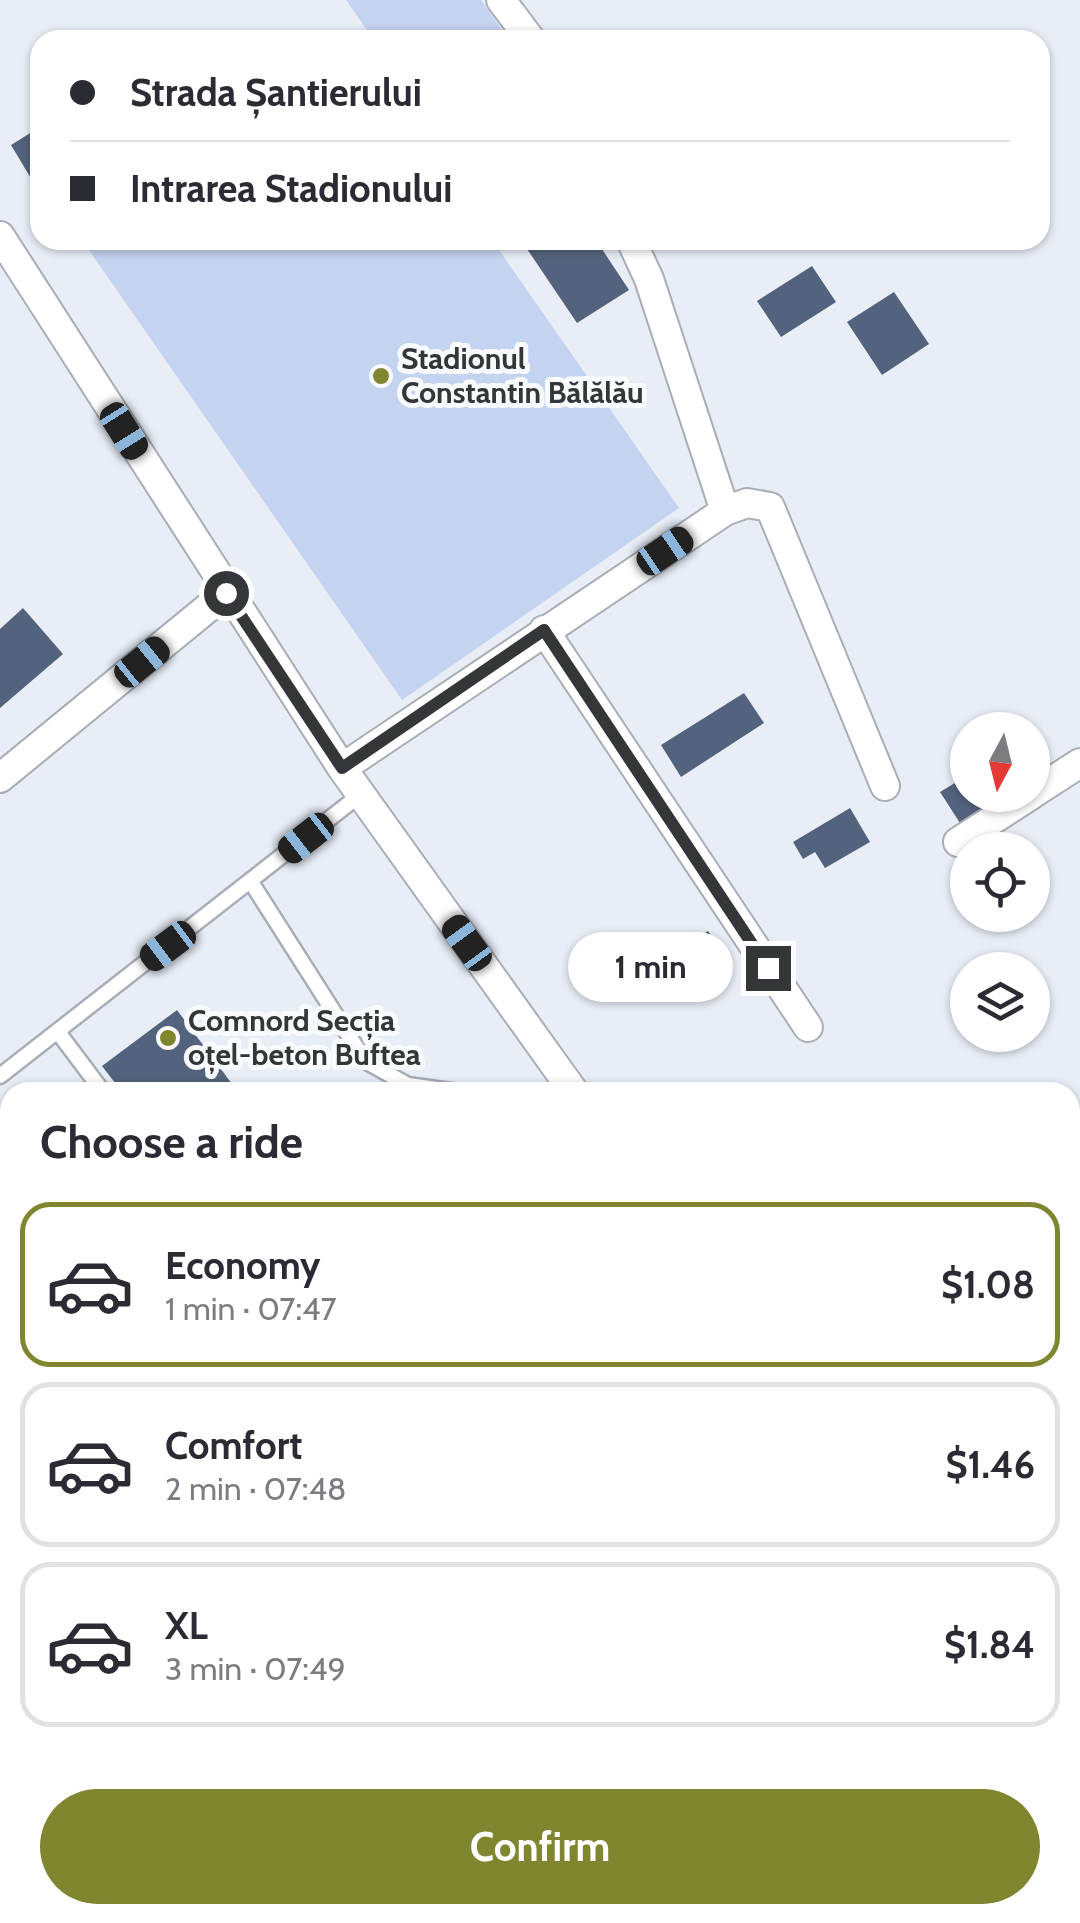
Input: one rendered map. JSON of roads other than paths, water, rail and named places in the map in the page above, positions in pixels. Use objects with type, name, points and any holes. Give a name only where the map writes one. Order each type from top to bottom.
[{"type":"street","points":[[501,0],[524,30]]},
{"type":"street","points":[[0,236],[342,768],[567,1082]]},
{"type":"street","points":[[636,250],[649,279],[725,511]]},
{"type":"street","points":[[342,768],[725,511],[747,502],[770,507],[885,786]]},
{"type":"street","points":[[0,778],[226,593]]},
{"type":"street","points":[[544,630],[808,1026]]},
{"type":"street","points":[[1050,782],[1080,763]]},
{"type":"street","points":[[973,832],[1004,812]]},
{"type":"lane","points":[[0,1076],[360,794]]},
{"type":"lane","points":[[251,882],[365,1061],[403,1082]]},
{"type":"lane","points":[[58,1032],[96,1082]]},
{"type":"place","name":"Stadionul Constantin Bălălău","points":[[381,376]]},
{"type":"place","name":"Comnord Secția oțel-beton Buftea","points":[[168,1038]]}]
